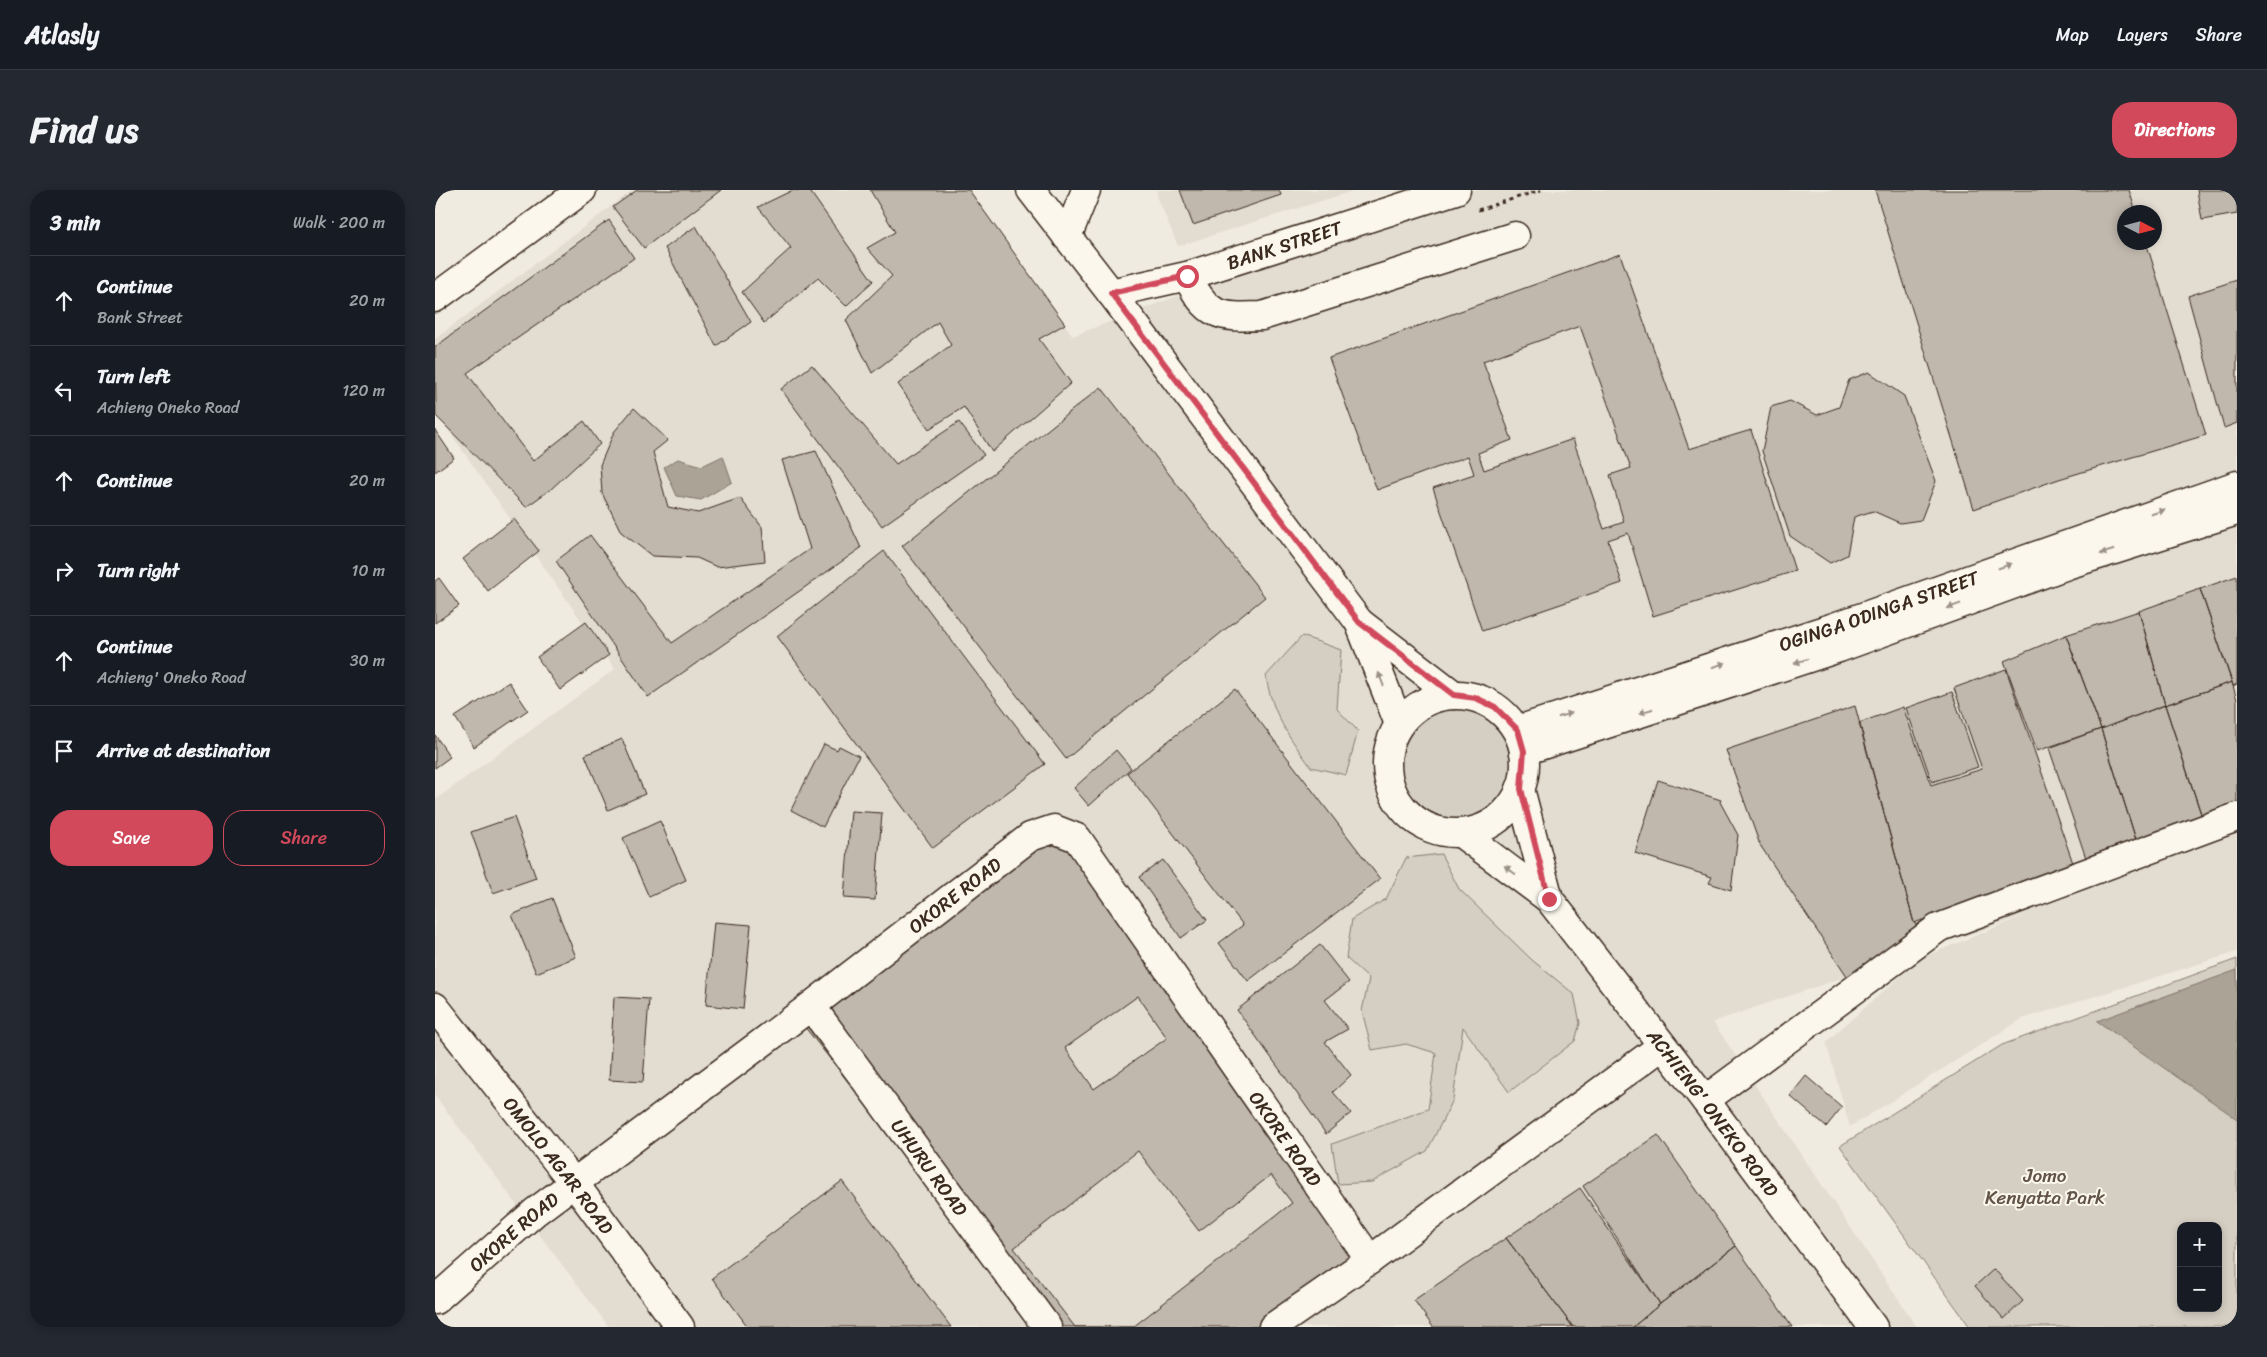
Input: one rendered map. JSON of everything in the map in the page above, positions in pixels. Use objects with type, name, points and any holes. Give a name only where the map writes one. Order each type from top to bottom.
[{"type":"main road","points":[[435,298],[582,190]]},
{"type":"main road","points":[[1031,190],[1359,622],[1454,695]]},
{"type":"main road","points":[[1067,236],[1086,190]]},
{"type":"main road","name":"BANK STREET","points":[[1111,293],[1187,276],[1456,190]]},
{"type":"main road","points":[[1187,276],[1197,297],[1212,311],[1235,317],[1262,316],[1515,236]]},
{"type":"main road","name":"OGINGA ODINGA STREET","points":[[1521,741],[1831,628],[2237,485]]},
{"type":"main road","name":"OGINGA ODINGA STREET","points":[[1521,741],[1839,648],[2067,565],[2237,511]]},
{"type":"main road","points":[[1359,622],[1399,724]]},
{"type":"main road","points":[[1454,695],[1476,698],[1495,707],[1521,741],[1521,789],[1511,806],[1497,820],[1480,830],[1462,834],[1439,832],[1419,824],[1402,809],[1391,789],[1386,767],[1389,744],[1399,724],[1414,709],[1433,698],[1454,695]]},
{"type":"main road","name":"ACHIENG' ONEKO ROAD","points":[[1521,789],[1549,899]]},
{"type":"main road","points":[[1705,1100],[1938,928],[2237,817]]},
{"type":"main road","name":"OKORE ROAD","points":[[435,1300],[535,1212],[811,1006],[1030,837],[1055,829],[1077,838],[1370,1260]]},
{"type":"main road","name":"ACHIENG' ONEKO ROAD","points":[[1462,834],[1549,899],[1705,1100],[1873,1327]]},
{"type":"main road","name":"UHURU ROAD","points":[[811,1006],[1047,1327]]},
{"type":"main road","name":"OMOLO AGAR ROAD","points":[[435,1007],[574,1183],[680,1327]]},
{"type":"main road","points":[[1273,1327],[1370,1260],[1662,1046]]},
{"type":"shaded area","points":[[633,190],[968,190],[1073,336],[1395,212],[1397,190],[2237,190],[2237,952],[2022,1019],[1850,1127],[1826,1042],[1921,958],[2026,915],[1713,1022],[1917,1327],[609,1327],[435,1096],[435,800],[615,669],[435,411],[435,339]]},
{"type":"shaded area","points":[[1157,190],[1356,190],[1178,246],[1157,196]]},
{"type":"shaded area","points":[[723,456],[732,482],[701,500],[677,496],[664,467],[678,459],[702,466]]},
{"type":"shaded area","points":[[2237,970],[2237,1119],[2097,1021]]},
{"type":"green space","points":[[1302,636],[1341,650],[1337,709],[1358,731],[1346,775],[1311,767],[1289,735],[1272,702],[1266,676]]},
{"type":"green space","points":[[1440,702],[1472,705],[1492,714],[1511,732],[1519,769],[1514,787],[1501,805],[1480,821],[1462,824],[1435,822],[1411,811],[1397,784],[1394,766],[1397,746],[1411,719]]},
{"type":"green space","points":[[1441,854],[1459,889],[1532,960],[1574,994],[1580,1023],[1575,1041],[1509,1092],[1463,1027],[1453,1100],[1427,1151],[1372,1182],[1338,1184],[1332,1144],[1428,1109],[1436,1053],[1406,1044],[1372,1050],[1362,1011],[1369,979],[1346,958],[1352,919],[1386,899],[1406,858]]},
{"type":"green space","name":"Jomo Kenyatta Park","points":[[2237,959],[2237,1327],[1970,1327],[1840,1146],[2002,1045]]},
{"type":"building","points":[[637,190],[721,190],[644,248],[613,207]]},
{"type":"building","points":[[793,190],[809,190],[873,281],[846,306],[818,278],[764,323],[742,292],[791,248],[758,207]]},
{"type":"building","points":[[870,190],[969,190],[1065,324],[1039,339],[1071,383],[992,452],[964,407],[929,429],[898,384],[951,345],[938,322],[872,373],[846,320],[892,276],[867,248],[895,232]]},
{"type":"building","points":[[1180,190],[1279,190],[1281,195],[1193,225]]},
{"type":"building","points":[[1875,190],[2129,190],[2134,205],[2117,205],[2117,250],[2148,250],[2206,435],[2059,479],[1974,509]]},
{"type":"building","points":[[2197,190],[2237,190],[2237,214],[2202,220]]},
{"type":"building","points":[[609,220],[634,258],[467,373],[533,461],[584,421],[600,444],[551,489],[526,507],[436,416],[435,347]]},
{"type":"building","points":[[696,226],[751,322],[716,346],[665,248]]},
{"type":"building","points":[[1620,254],[1689,449],[1751,430],[1795,571],[1653,616],[1628,533],[1608,540],[1622,583],[1482,631],[1433,488],[1474,474],[1468,456],[1377,490],[1329,358]],"holes":[[[1580,326],[1631,468],[1610,475],[1624,522],[1604,529],[1573,439],[1484,470],[1478,453],[1512,440],[1483,361]]]},
{"type":"building","points":[[2237,280],[2237,423],[2224,428],[2188,296]]},
{"type":"building","points":[[812,365],[896,464],[959,422],[984,455],[882,526],[781,389]]},
{"type":"building","points":[[1869,372],[1904,396],[1936,481],[1921,520],[1900,523],[1873,511],[1854,517],[1847,555],[1830,563],[1790,536],[1762,451],[1771,407],[1790,401],[1817,415],[1839,407],[1849,380]]},
{"type":"building","points":[[1101,387],[1265,597],[1066,759],[902,546]]},
{"type":"building","points":[[634,408],[668,440],[653,452],[668,507],[698,513],[740,498],[762,527],[765,561],[717,567],[697,558],[652,556],[621,532],[602,493],[600,465],[614,432]]},
{"type":"building","points":[[435,430],[454,458],[435,472]]},
{"type":"building","points":[[816,451],[861,548],[648,697],[556,561],[590,535],[672,643],[810,549],[782,460]]},
{"type":"building","points":[[514,519],[539,551],[488,591],[463,559]]},
{"type":"building","points":[[884,551],[1045,764],[933,848],[777,636]]},
{"type":"building","points":[[2237,576],[2237,684],[2233,686],[2200,589]]},
{"type":"building","points":[[439,578],[459,606],[435,623],[435,581]]},
{"type":"building","points":[[2200,589],[2232,682],[2165,705],[2139,611]]},
{"type":"building","points":[[2139,611],[2165,705],[2101,729],[2066,635]]},
{"type":"building","points":[[586,622],[609,655],[560,690],[537,657]]},
{"type":"building","points":[[2066,635],[2101,729],[2037,751],[2004,661]]},
{"type":"building","points":[[2006,669],[2074,866],[1914,923],[1859,723],[1903,707],[1931,785],[1982,769],[1954,688]]},
{"type":"building","points":[[509,682],[528,710],[474,747],[455,717]]},
{"type":"building","points":[[2232,682],[2237,700],[2237,808],[2203,820],[2165,705]]},
{"type":"building","points":[[1235,689],[1380,879],[1248,981],[1219,943],[1243,925],[1127,773]]},
{"type":"building","points":[[1952,692],[1978,767],[1932,782],[1906,708]]},
{"type":"building","points":[[2165,705],[2203,820],[2138,846],[2101,729]]},
{"type":"building","points":[[1855,706],[1914,923],[1922,928],[1851,982],[1760,845],[1726,750]]},
{"type":"building","points":[[2101,729],[2138,846],[2089,867],[2049,748]]},
{"type":"building","points":[[435,735],[450,757],[435,768]]},
{"type":"building","points":[[622,739],[645,794],[608,810],[585,755]]},
{"type":"building","points":[[824,744],[837,750],[839,746],[859,756],[823,827],[791,810]]},
{"type":"building","points":[[1116,750],[1131,768],[1089,806],[1074,788]]},
{"type":"building","points":[[1658,780],[1721,800],[1720,802],[1738,835],[1731,890],[1709,883],[1712,877],[1635,853]]},
{"type":"building","points":[[851,811],[882,813],[875,900],[844,898]]},
{"type":"building","points":[[514,817],[536,878],[493,893],[471,832]]},
{"type":"building","points":[[660,821],[686,880],[649,897],[623,838]]},
{"type":"building","points":[[1054,829],[1370,1260],[1273,1327],[1042,1327],[797,1017]]},
{"type":"building","points":[[1163,860],[1207,920],[1181,938],[1139,877]]},
{"type":"building","points":[[552,898],[576,957],[536,973],[512,915]]},
{"type":"building","points":[[714,922],[751,925],[743,1009],[706,1005]]},
{"type":"building","points":[[1320,945],[1349,982],[1325,1000],[1348,1029],[1325,1042],[1351,1075],[1333,1092],[1351,1113],[1326,1134],[1237,1010]]},
{"type":"building","points":[[1138,996],[1167,1038],[1094,1089],[1065,1048]]},
{"type":"building","points":[[614,997],[649,999],[643,1082],[609,1080]]},
{"type":"building","points":[[1806,1076],[1842,1107],[1826,1127],[1790,1096]]},
{"type":"building","points":[[1658,1135],[1736,1246],[1660,1304],[1583,1186]]},
{"type":"building","points":[[1138,1151],[1199,1231],[1271,1175],[1292,1203],[1133,1327],[1075,1327],[1014,1248]]},
{"type":"building","points":[[842,1181],[951,1327],[748,1327],[712,1278]]},
{"type":"building","points":[[1580,1188],[1660,1304],[1633,1327],[1573,1327],[1506,1238]]},
{"type":"building","points":[[1506,1238],[1573,1327],[1433,1327],[1414,1300]]},
{"type":"building","points":[[1736,1246],[1792,1327],[1633,1327],[1660,1304]]},
{"type":"building","points":[[1994,1269],[2023,1301],[2004,1319],[1975,1286]]},
{"type":"route","points":[[1187,276],[1111,293],[1359,622],[1454,695],[1476,698],[1495,707],[1518,730],[1524,751],[1521,789],[1549,899]]}]
